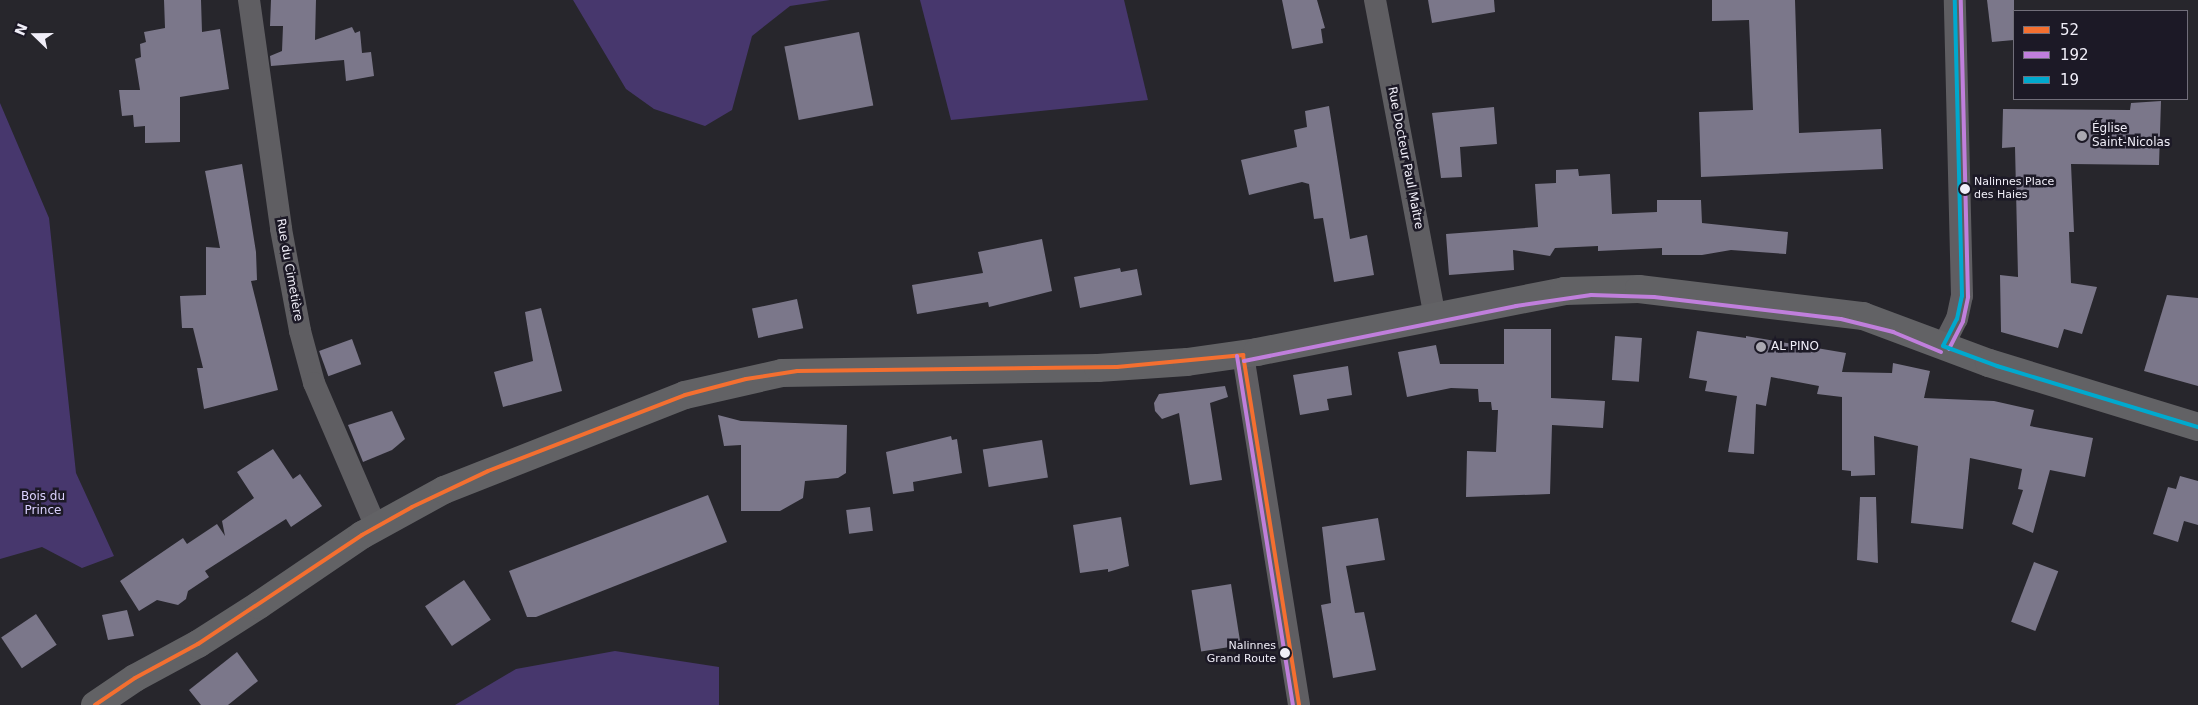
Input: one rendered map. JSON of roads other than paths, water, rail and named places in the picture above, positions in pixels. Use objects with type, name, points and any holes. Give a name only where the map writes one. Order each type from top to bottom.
[{"type":"street","name":"Rue du Cimetière","points":[[249,0],[281,229],[300,331],[314,383],[376,526]]},
{"type":"street","name":"Rue Docteur Paul Maître","points":[[1375,0],[1435,317]]},
{"type":"street","points":[[1943,346],[1957,319],[1962,296],[1955,0]]},
{"type":"street","points":[[113,700],[163,661],[198,644],[376,526],[444,490],[550,446],[685,395],[746,379],[805,371],[1117,367],[1243,355],[1571,290],[1639,290],[1860,316],[1997,366],[2198,427]]},
{"type":"street","points":[[1243,355],[1299,705]]},
{"type":"place","name":"Église Saint-Nicolas","points":[[2082,136]]},
{"type":"place","name":"Nalinnes Place des Haies","points":[[1965,189]]},
{"type":"place","name":"AL PINO","points":[[1761,347]]},
{"type":"place","name":"Nalinnes Grand Route","points":[[1285,653]]},
{"type":"park label","name":"Bois du Prince","points":[[43,504]]}]
